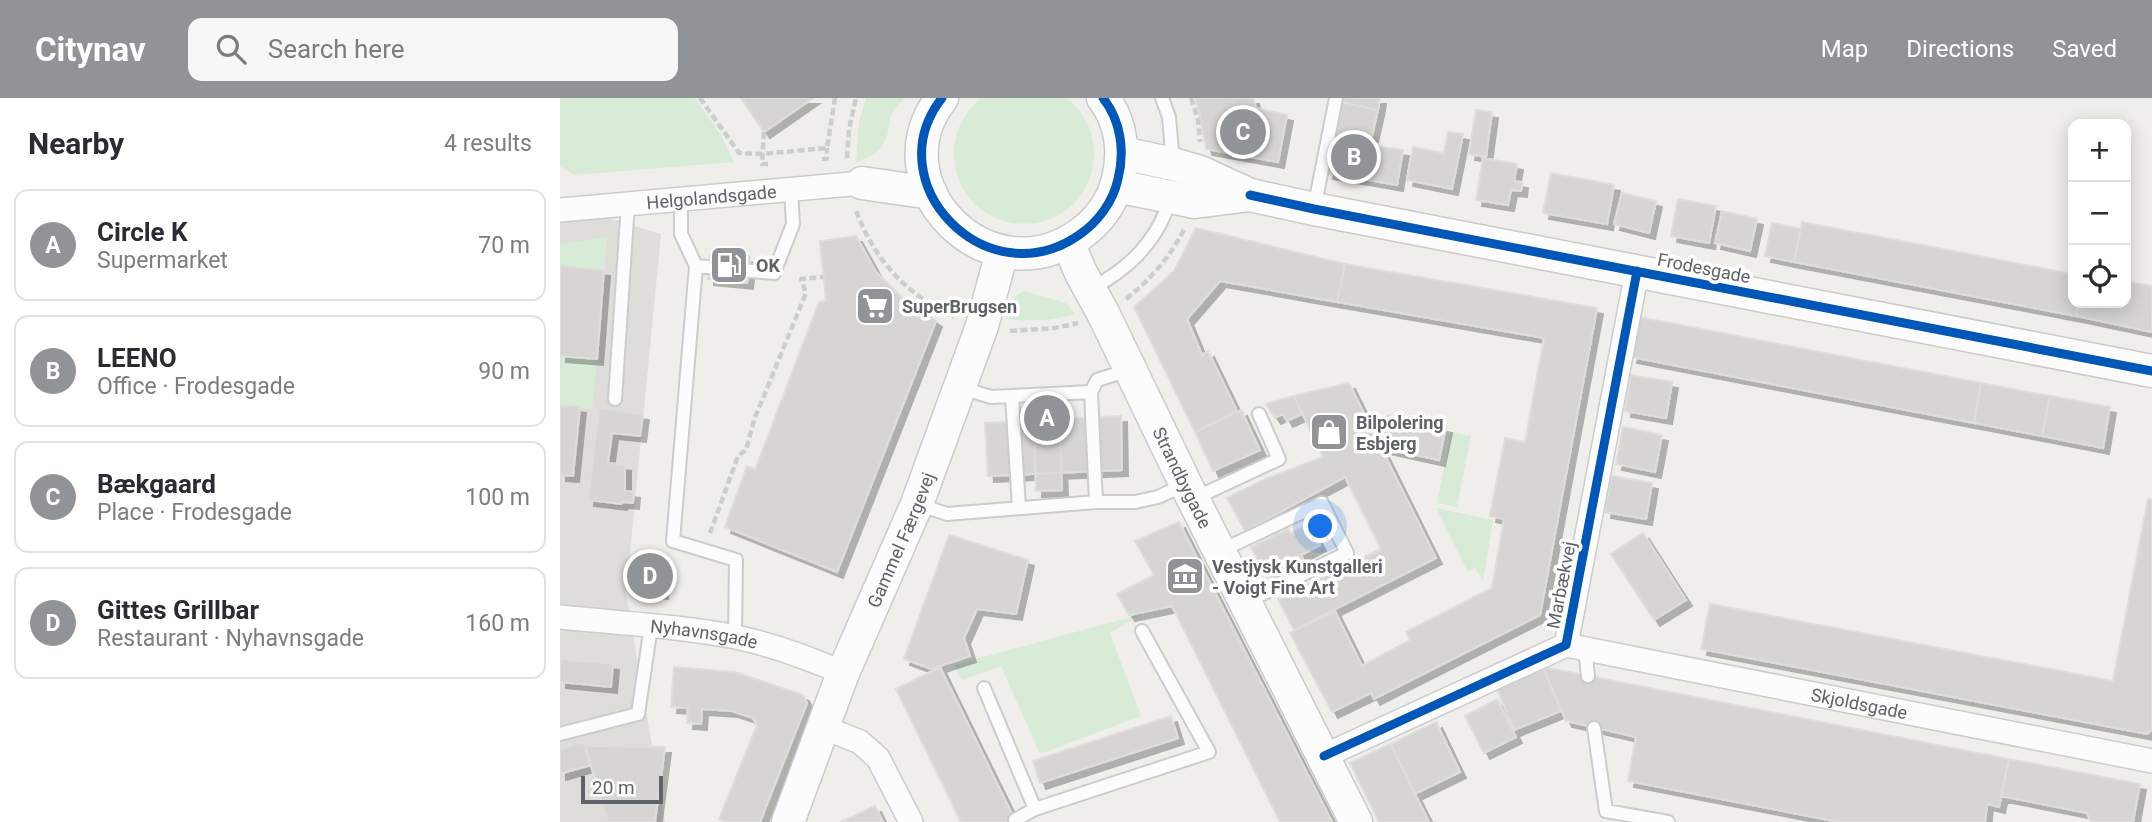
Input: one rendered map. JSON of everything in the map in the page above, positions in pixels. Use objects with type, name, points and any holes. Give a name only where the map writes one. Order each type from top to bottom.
[{"type":"main road","points":[[942,98],[928,123],[924,141],[923,159],[931,193],[943,214],[959,231],[979,244],[1002,252],[1024,254],[1047,251],[1068,243],[1089,228],[1106,209],[1117,186],[1122,153],[1116,121],[1103,98]]},
{"type":"main road","name":"Frodesgade","points":[[1122,153],[1200,172],[1250,195],[1314,209],[2152,372]]},
{"type":"main road","name":"Helgolandsgade","points":[[855,183],[923,159]]},
{"type":"main road","name":"Helgolandsgade","points":[[855,183],[931,193]]},
{"type":"main road","name":"Frodesgade","points":[[1117,186],[1195,202],[1250,195]]},
{"type":"main road","name":"Strandbygade","points":[[1068,243],[1189,492],[1356,822]]},
{"type":"main road","name":"Gammel Færgevej","points":[[788,822],[843,673],[916,504],[982,326],[1002,252]]},
{"type":"street","name":"Helgolandsgade","points":[[560,210],[855,183]]},
{"type":"street","name":"Marbækvej","points":[[1324,756],[1575,646],[1637,271]]},
{"type":"street","name":"Nyhavnsgade","points":[[560,617],[736,637],[782,649],[843,673]]},
{"type":"street","name":"Skjoldsgade","points":[[1575,646],[2152,761]]},
{"type":"street","points":[[823,727],[860,742],[878,758],[911,822]]},
{"type":"lane","points":[[1162,98],[1169,117],[1172,164]]},
{"type":"lane","points":[[1314,209],[1336,98]]},
{"type":"lane","points":[[696,266],[775,273],[793,225],[791,190]]},
{"type":"lane","points":[[1090,289],[1113,278],[1126,267],[1156,230],[1173,197]]},
{"type":"lane","points":[[681,200],[681,234],[696,266],[673,541],[737,560],[736,637]]},
{"type":"lane","points":[[615,400],[628,203]]},
{"type":"lane","points":[[1096,502],[1091,392],[1097,380],[1129,370]]},
{"type":"lane","points":[[959,387],[991,397],[1091,392]]},
{"type":"lane","points":[[1012,396],[1019,508]]},
{"type":"lane","points":[[916,504],[947,514],[1096,502],[1135,502],[1189,492],[1279,459],[1259,414]]},
{"type":"lane","points":[[1220,552],[1322,503],[1347,553],[1246,602]]},
{"type":"lane","points":[[560,734],[638,714],[651,626]]},
{"type":"lane","points":[[1015,820],[1035,809],[1209,752],[1142,631]]},
{"type":"lane","points":[[1575,646],[1588,676]]},
{"type":"lane","points":[[984,688],[1035,809]]},
{"type":"lane","points":[[1594,728],[1606,811],[1668,822]]},
{"type":"path","points":[[700,98],[739,153],[761,154],[827,148]]},
{"type":"path","points":[[814,160],[827,159],[835,98]]},
{"type":"path","points":[[856,98],[846,157],[855,183],[855,209],[865,233],[894,275],[913,292],[934,307],[982,326]]},
{"type":"path","points":[[764,131],[762,164],[775,163]]},
{"type":"path","points":[[704,550],[730,476],[738,456],[746,450],[754,420],[806,293],[801,279],[823,277]]},
{"type":"shaded area","points":[[560,203],[661,234],[626,594],[665,822],[560,822]]},
{"type":"green space","points":[[560,98],[695,98],[721,135],[734,162],[574,175],[560,166]]},
{"type":"green space","points":[[866,98],[906,98],[894,109],[882,147],[856,163],[859,122]]},
{"type":"green space","points":[[981,98],[1066,98],[1084,117],[1094,149],[1091,176],[1076,201],[1060,214],[1040,222],[1014,223],[991,216],[973,202],[961,184],[954,163],[955,140],[964,118]]},
{"type":"green space","points":[[608,237],[604,270],[560,266],[560,244]]},
{"type":"green space","points":[[1023,291],[1066,303],[1075,314],[1040,320],[1005,319],[1012,299]]},
{"type":"green space","points":[[560,356],[597,359],[592,409],[560,405]]},
{"type":"green space","points":[[1451,432],[1471,436],[1457,507],[1437,503]]},
{"type":"green space","points":[[1436,508],[1493,520],[1483,581],[1475,568],[1468,572]]},
{"type":"green space","points":[[1142,614],[1110,633],[1141,716],[1040,754],[1001,666],[962,680],[954,665]]},
{"type":"building","points":[[741,98],[813,98],[764,132]]},
{"type":"building","points":[[1195,98],[1253,98],[1256,108],[1287,115],[1278,162],[1206,149]]},
{"type":"building","points":[[1342,98],[1380,98],[1378,110],[1341,102]]},
{"type":"building","points":[[1341,102],[1378,110],[1372,136],[1355,132],[1353,142],[1334,139]]},
{"type":"building","points":[[1476,110],[1492,112],[1486,157],[1469,154]]},
{"type":"building","points":[[1448,132],[1463,134],[1452,189],[1407,180],[1413,147],[1444,153]]},
{"type":"building","points":[[1334,139],[1368,145],[1363,179],[1327,173]]},
{"type":"building","points":[[1368,145],[1403,150],[1397,185],[1363,179]]},
{"type":"building","points":[[1483,158],[1517,164],[1514,181],[1522,182],[1521,191],[1511,190],[1508,205],[1476,200]]},
{"type":"building","points":[[1551,173],[1614,185],[1607,224],[1543,213]]},
{"type":"building","points":[[1622,193],[1656,201],[1649,233],[1614,224]]},
{"type":"building","points":[[1678,199],[1716,206],[1709,243],[1671,236]]},
{"type":"building","points":[[1722,211],[1757,219],[1750,251],[1715,243]]},
{"type":"building","points":[[1802,222],[2068,273],[2068,308],[2078,308],[2076,316],[1794,262]]},
{"type":"building","points":[[1772,223],[1801,229],[1794,262],[1765,256]]},
{"type":"building","points":[[1196,228],[1345,264],[1337,302],[1220,281],[1187,319],[1202,355],[1208,351],[1237,411],[1195,432],[1134,307],[1174,271]]},
{"type":"building","points":[[856,236],[876,272],[898,294],[936,321],[837,572],[725,527],[747,466],[755,470],[819,302],[826,301],[820,241]]},
{"type":"building","points":[[710,254],[750,257],[747,283],[708,279]]},
{"type":"building","points":[[1345,264],[1597,308],[1540,615],[1374,699],[1371,693],[1332,712],[1290,633],[1335,611],[1362,666],[1410,640],[1406,632],[1492,588],[1504,519],[1490,516],[1505,438],[1525,442],[1544,338],[1337,302]]},
{"type":"building","points":[[560,266],[604,270],[597,359],[560,356]]},
{"type":"building","points":[[2131,283],[2152,286],[2152,332],[2076,316],[2078,308],[2131,308]]},
{"type":"building","points":[[1639,317],[1981,383],[1974,423],[1631,357]]},
{"type":"building","points":[[1631,375],[1672,382],[1666,418],[1625,411]]},
{"type":"building","points":[[1349,383],[1436,558],[1294,630],[1278,599],[1381,549],[1345,477],[1245,531],[1227,498],[1268,478],[1323,457],[1294,396]]},
{"type":"building","points":[[1981,383],[2050,396],[2042,436],[1974,423]]},
{"type":"building","points":[[1294,396],[1302,414],[1287,421],[1283,414],[1275,418],[1266,404]]},
{"type":"building","points":[[2050,396],[2110,407],[2103,448],[2042,436]]},
{"type":"building","points":[[1059,404],[1062,490],[1036,491],[1034,405]]},
{"type":"building","points":[[560,405],[580,407],[573,476],[560,475]]},
{"type":"building","points":[[599,408],[643,414],[640,436],[612,433],[608,463],[625,465],[625,491],[634,492],[633,503],[588,500]]},
{"type":"building","points":[[1241,410],[1260,450],[1213,471],[1195,432]]},
{"type":"building","points":[[1389,415],[1446,427],[1439,460],[1379,447],[1370,427]]},
{"type":"building","points":[[1121,416],[1122,470],[988,476],[985,423]]},
{"type":"building","points":[[1623,427],[1662,435],[1655,472],[1616,464]]},
{"type":"building","points":[[1611,476],[1652,483],[1646,519],[1605,512]]},
{"type":"building","points":[[2148,499],[2152,500],[2152,730],[2147,734],[1701,649],[1710,604],[2113,681]]},
{"type":"building","points":[[1179,522],[1332,822],[1280,822],[1172,606],[1129,615],[1117,594],[1154,575],[1135,541]]},
{"type":"building","points":[[1309,524],[1320,545],[1301,555],[1303,559],[1267,578],[1251,547],[1288,529],[1290,534]]},
{"type":"building","points":[[1643,533],[1686,600],[1654,620],[1611,554]]},
{"type":"building","points":[[949,535],[1028,560],[1016,614],[977,609],[964,638],[970,656],[931,669],[904,659]]},
{"type":"building","points":[[638,560],[665,563],[662,593],[635,590]]},
{"type":"building","points":[[560,659],[613,664],[611,687],[560,682]]},
{"type":"building","points":[[674,667],[735,672],[803,695],[807,703],[760,822],[726,822],[719,819],[757,725],[753,718],[732,711],[702,709],[701,724],[687,723],[688,708],[671,707]]},
{"type":"building","points":[[940,667],[1016,822],[961,822],[896,689]]},
{"type":"building","points":[[1543,667],[2009,759],[1999,807],[1987,804],[1985,822],[1839,822],[1628,781],[1636,737],[1566,721]]},
{"type":"building","points":[[1543,667],[1561,711],[1514,730],[1496,687]]},
{"type":"building","points":[[1497,699],[1516,737],[1484,753],[1465,716]]},
{"type":"building","points":[[1171,716],[1178,738],[1040,783],[1033,761]]},
{"type":"building","points":[[1436,722],[1460,772],[1415,794],[1391,744]]},
{"type":"building","points":[[584,742],[591,765],[560,774],[560,749]]},
{"type":"building","points":[[1391,744],[1429,822],[1379,822],[1350,763]]},
{"type":"building","points":[[585,746],[665,747],[655,822],[608,822]]},
{"type":"building","points":[[2009,759],[2140,784],[2133,822],[2091,822],[2087,813],[2001,796]]},
{"type":"building","points":[[875,806],[883,822],[841,822]]},
{"type":"cycle path","points":[[942,98],[925,131],[922,164],[932,196],[951,222],[978,242],[1009,253],[1044,251],[1079,235],[1098,218],[1108,203],[1118,179],[1121,147],[1118,126],[1103,98]]},
{"type":"cycle path","points":[[1250,195],[2152,371]]},
{"type":"cycle path","points":[[1324,756],[1566,645],[1637,271]]},
{"type":"place","name":"Bækgaard","points":[[1243,132]]},
{"type":"place","name":"LEENO","points":[[1354,157]]},
{"type":"place","name":"OK","points":[[729,265]]},
{"type":"place","name":"SuperBrugsen","points":[[875,306]]},
{"type":"place","name":"Circle K","points":[[1047,418]]},
{"type":"place","name":"Bilpolering Esbjerg","points":[[1329,432]]},
{"type":"place","name":"Gittes Grillbar","points":[[650,576]]},
{"type":"place","name":"Vestjysk Kunstgalleri - Voigt Fine Art","points":[[1185,576]]}]
